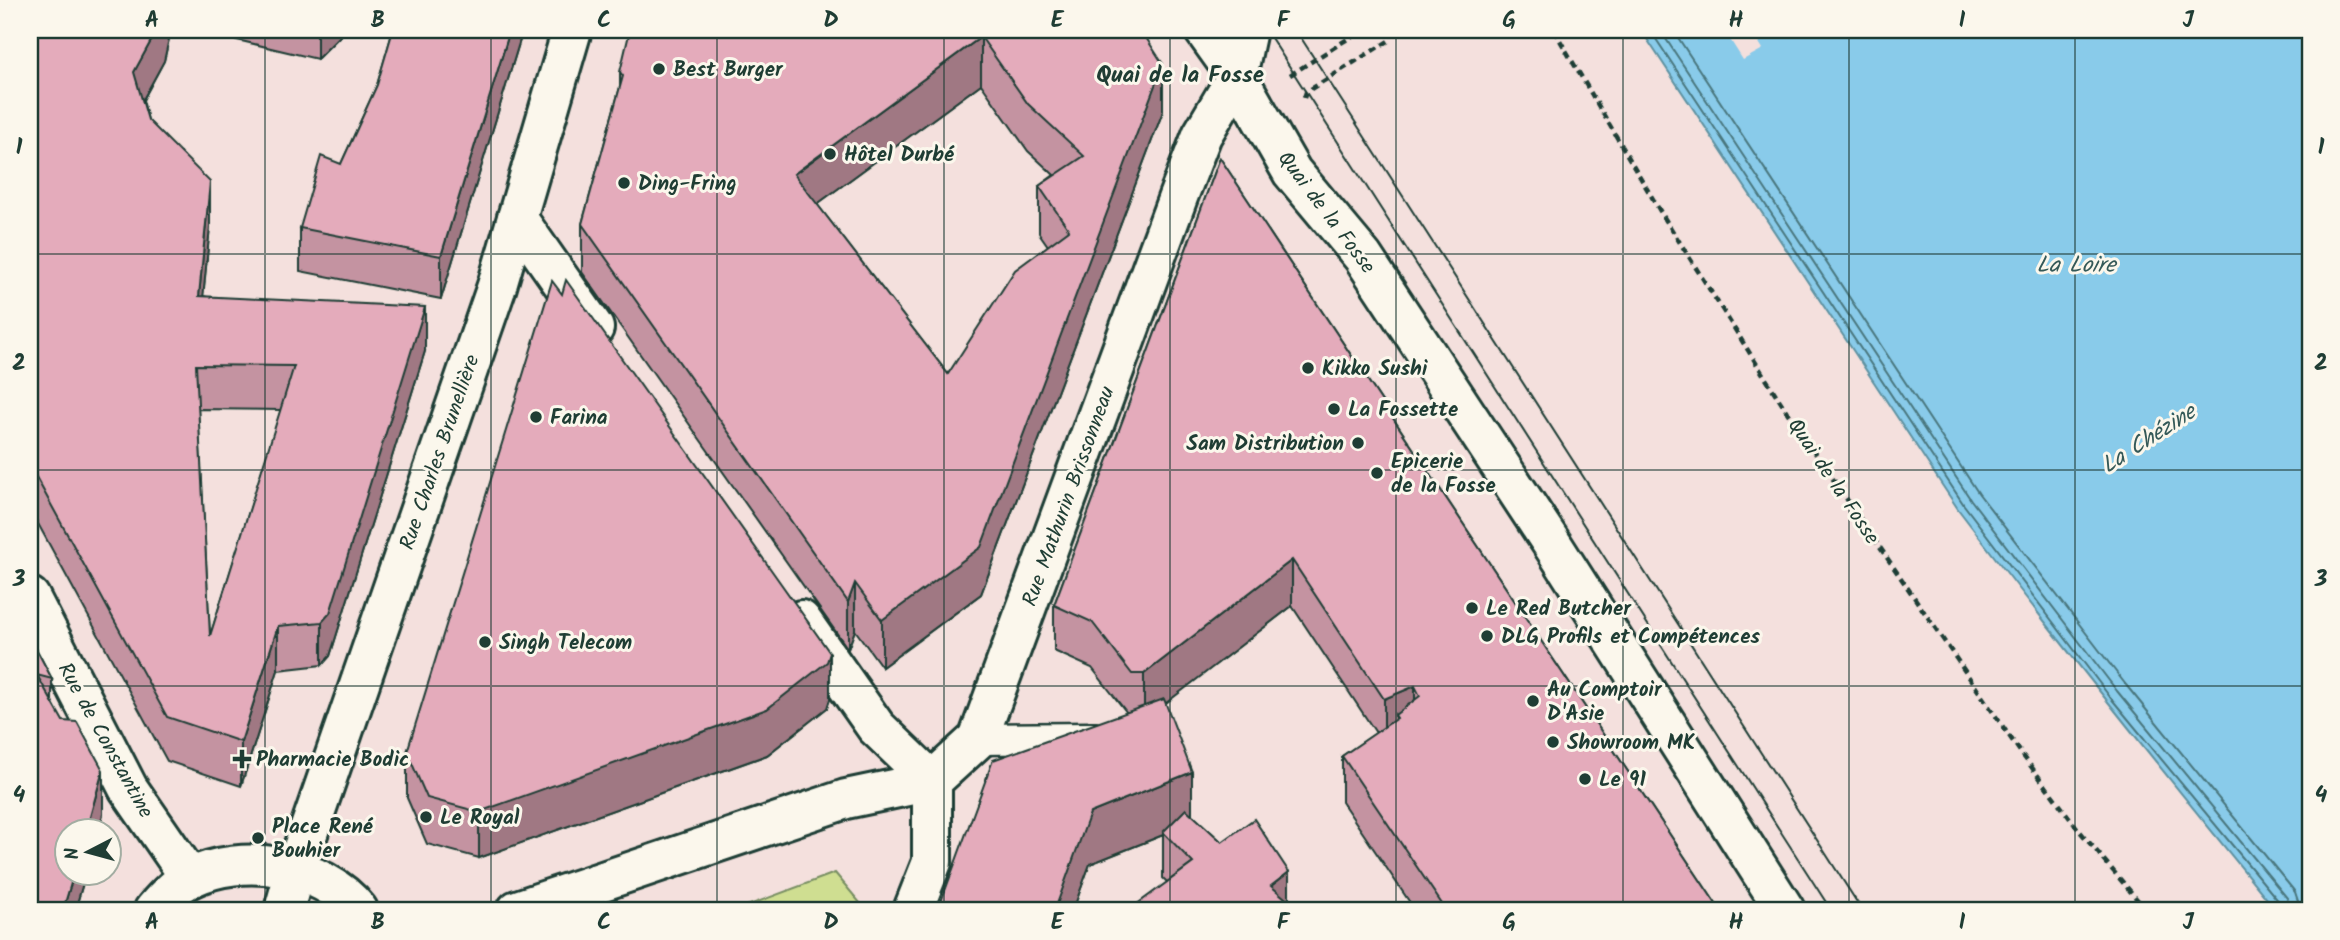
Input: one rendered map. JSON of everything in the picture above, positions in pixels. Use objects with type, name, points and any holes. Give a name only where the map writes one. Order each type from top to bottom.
[{"type":"main road","name":"Rue Charles Brunellière","points":[[284,910],[497,285],[572,30]]},
{"type":"main road","name":"Quai de la Fosse","points":[[1204,30],[1237,76],[1292,172],[1363,257],[1554,547],[1785,910]]},
{"type":"main road","points":[[1237,76],[1247,30]]},
{"type":"main road","name":"Rue Mathurin Brissonneau","points":[[932,781],[978,739],[1202,135],[1237,76]]},
{"type":"main road","points":[[517,218],[610,351]]},
{"type":"main road","points":[[779,590],[876,726],[932,781],[932,862],[913,910]]},
{"type":"main road","name":"Rue de Constantine","points":[[30,597],[128,788],[190,878]]},
{"type":"main road","points":[[517,910],[846,799],[932,781]]},
{"type":"main road","points":[[154,910],[190,878],[231,866],[275,866],[327,883],[350,899],[358,910]]},
{"type":"lane","points":[[978,739],[1122,738]]},
{"type":"path","points":[[1301,106],[1306,92],[1390,40],[1391,30]]},
{"type":"path","name":"Quai de la Fosse","points":[[1554,30],[1660,211],[1795,423],[2021,753],[2078,829],[2146,910]]},
{"type":"green space","points":[[835,873],[866,910],[736,910]]},
{"type":"water","name":"La Loire","points":[[1641,30],[2310,30],[2310,910],[2276,910],[2115,711],[1958,509]]},
{"type":"pier","points":[[1724,30],[1751,30],[1763,49],[1743,60]]},
{"type":"building","points":[[30,30],[157,30],[134,72],[148,120],[210,182],[199,296],[425,307],[330,613],[322,622],[278,626],[241,742],[167,717],[30,466]],"holes":[[[196,365],[294,366],[210,636]]]},
{"type":"building","points":[[393,30],[510,30],[441,256],[300,228],[321,156],[341,164],[377,85]]},
{"type":"building","points":[[630,30],[844,30],[847,34],[853,30],[1141,30],[1163,64],[981,547],[882,620],[855,583],[848,602],[582,224],[623,76],[620,72]],"holes":[[[981,37],[1028,104],[1084,156],[1039,186],[1069,230],[1015,270],[948,374],[794,174]]]},
{"type":"building","points":[[1220,158],[1720,910],[1446,910],[1342,756],[1397,718],[1395,715],[1420,696],[1415,686],[1384,699],[1292,560],[1144,674],[1132,674],[1092,622],[1054,605]]},
{"type":"building","points":[[566,280],[830,653],[827,662],[767,709],[479,812],[427,798],[407,752],[552,281],[562,294]]},
{"type":"building","points":[[30,637],[52,679],[37,675],[63,721],[77,722],[103,770],[90,818],[52,818],[52,888],[70,888],[63,910],[30,910]]},
{"type":"building","points":[[1164,699],[1192,772],[1090,813],[1057,904],[1044,910],[938,910],[993,760]]},
{"type":"building","points":[[1186,809],[1222,842],[1254,819],[1289,872],[1271,886],[1299,910],[1129,910],[1193,863],[1163,832]]},
{"type":"tram line","points":[[1266,30],[1831,910]]},
{"type":"tram line","points":[[1296,30],[1862,910]]},
{"type":"place","name":"Best Burger","points":[[659,69]]},
{"type":"place","name":"Hôtel Durbé","points":[[830,154]]},
{"type":"place","name":"Ding-Fring","points":[[624,183]]},
{"type":"place","name":"Kikko Sushi","points":[[1308,368]]},
{"type":"place","name":"La Fossette","points":[[1334,409]]},
{"type":"place","name":"Farina","points":[[536,417]]},
{"type":"place","name":"Sam Distribution","points":[[1358,443]]},
{"type":"place","name":"Epicerie de la Fosse","points":[[1377,473]]},
{"type":"place","name":"Le Red Butcher","points":[[1472,608]]},
{"type":"place","name":"DLG Profils et Compétences","points":[[1487,636]]},
{"type":"place","name":"Singh Telecom","points":[[485,642]]},
{"type":"place","name":"Au Comptoir D'Asie","points":[[1533,701]]},
{"type":"place","name":"Showroom MK","points":[[1553,742]]},
{"type":"place","name":"Pharmacie Bodic","points":[[242,759]]},
{"type":"place","name":"Le 91","points":[[1585,779]]},
{"type":"place","name":"Le Royal","points":[[426,817]]},
{"type":"place","name":"Place René Bouhier","points":[[258,838]]},
{"type":"district","name":"Quai de la Fosse","points":[[1180,74]]},
{"type":"water label","name":"La Chézine","points":[[2148,438]]}]
